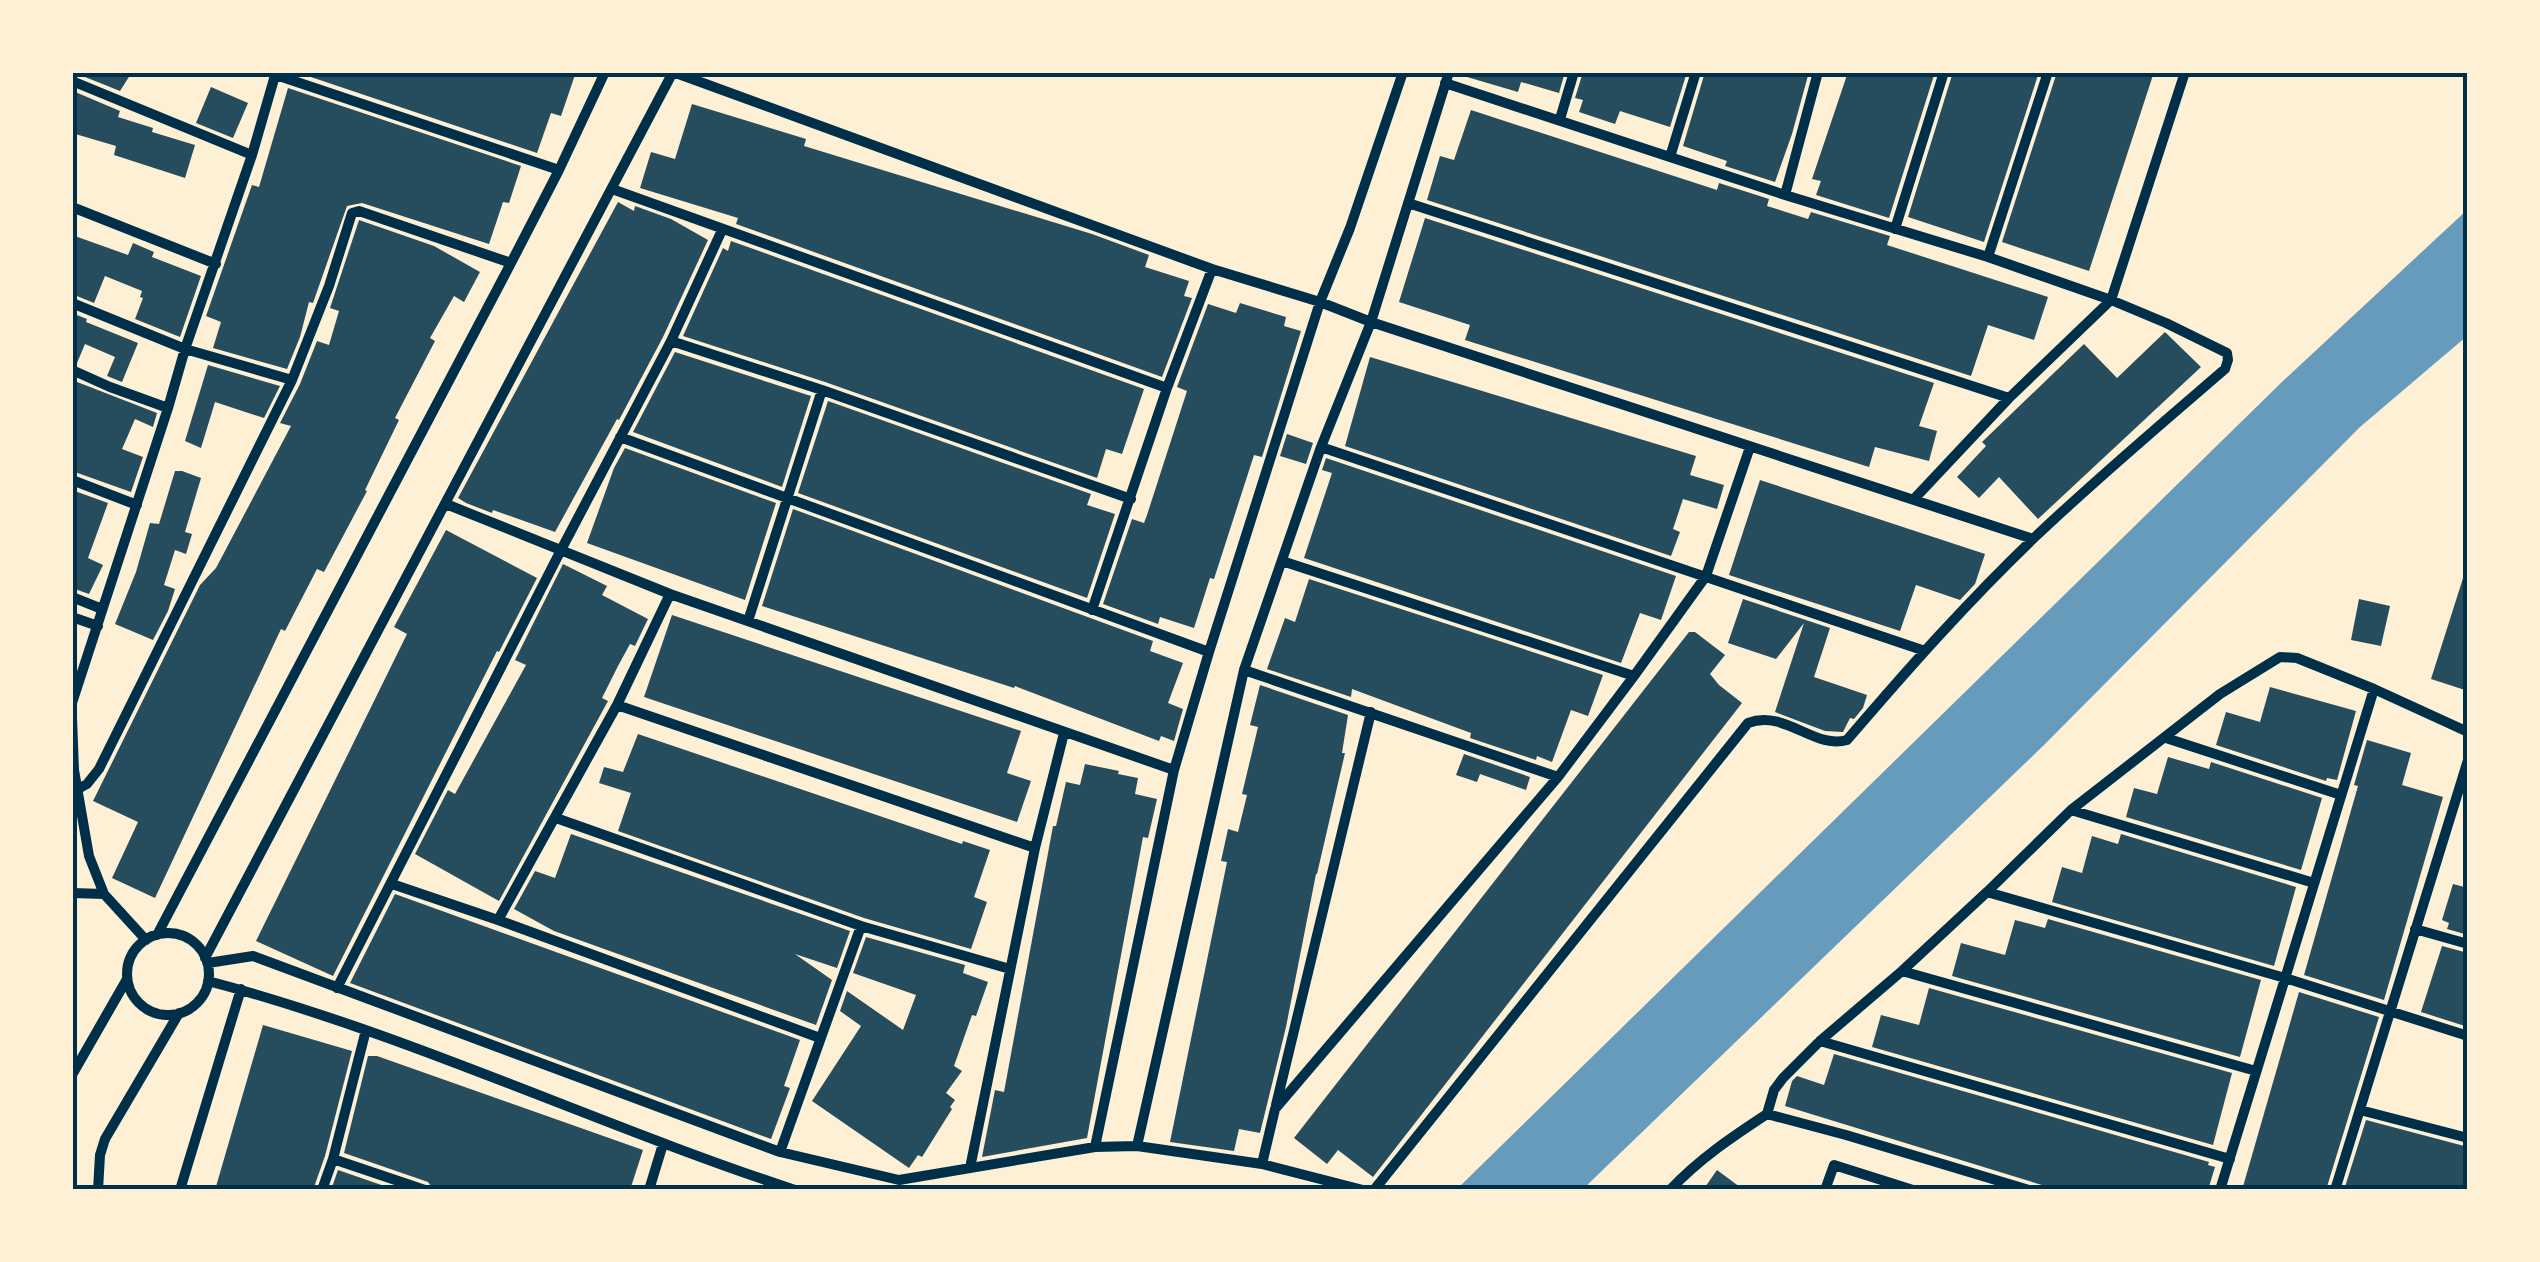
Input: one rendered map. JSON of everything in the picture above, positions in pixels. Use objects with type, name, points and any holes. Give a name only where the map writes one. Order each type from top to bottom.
[{"type":"street","points":[[72,1075],[127,979],[130,956],[151,937],[511,262],[605,72]]},
{"type":"street","points":[[206,960],[673,72],[1212,268],[2033,540]]},
{"type":"street","points":[[1095,1147],[1174,770],[1320,302],[1350,228],[1403,72]]},
{"type":"street","points":[[1560,120],[1574,72]]},
{"type":"street","points":[[1670,157],[1696,72]]},
{"type":"street","points":[[1785,195],[1818,72]]},
{"type":"street","points":[[1895,229],[1944,72]]},
{"type":"street","points":[[1988,257],[2048,72]]},
{"type":"street","points":[[1914,499],[2009,398],[2111,300],[2186,72]]},
{"type":"street","points":[[72,704],[276,74],[559,170]]},
{"type":"street","points":[[1137,1146],[1244,670],[1320,447],[1372,322],[1447,78],[1670,157],[2111,300],[2227,353],[2225,370],[2033,540],[1925,650],[1845,741],[1828,740],[1772,719],[1748,723],[1374,1190]]},
{"type":"street","points":[[72,82],[252,156]]},
{"type":"street","points":[[612,189],[1168,388]]},
{"type":"street","points":[[1408,203],[2009,398]]},
{"type":"street","points":[[72,207],[216,264]]},
{"type":"street","points":[[78,789],[99,769],[292,380],[352,213],[511,262]]},
{"type":"street","points":[[337,988],[671,341],[722,230]]},
{"type":"street","points":[[1092,610],[1212,268]]},
{"type":"street","points":[[72,303],[184,350],[292,380]]},
{"type":"street","points":[[671,341],[1130,499]]},
{"type":"street","points":[[72,370],[168,408]]},
{"type":"street","points":[[748,620],[822,390]]},
{"type":"street","points":[[620,437],[1208,652]]},
{"type":"street","points":[[1320,447],[1925,650]]},
{"type":"street","points":[[1275,1110],[1558,777],[1706,576],[1750,448]]},
{"type":"street","points":[[72,480],[137,505]]},
{"type":"street","points":[[446,504],[670,594],[1174,770]]},
{"type":"street","points":[[1282,560],[1634,676]]},
{"type":"street","points":[[498,920],[617,705],[670,594]]},
{"type":"street","points":[[72,597],[102,609]]},
{"type":"street","points":[[72,617],[98,626]]},
{"type":"street","points":[[1670,1190],[1720,1144],[1766,1114],[1778,1083],[1988,892],[2071,810],[2220,694],[2272,660],[2297,658],[2468,732]]},
{"type":"street","points":[[1244,670],[1558,777]]},
{"type":"street","points":[[2220,1190],[2374,689]]},
{"type":"street","points":[[617,705],[1035,848]]},
{"type":"street","points":[[1262,1164],[1372,712]]},
{"type":"street","points":[[72,718],[74,770],[89,856],[104,894],[151,937]]},
{"type":"street","points":[[970,1168],[1035,848],[1064,733]]},
{"type":"street","points":[[2166,738],[2341,795]]},
{"type":"street","points":[[2335,1190],[2468,760]]},
{"type":"street","points":[[2071,810],[2314,883]]},
{"type":"street","points":[[556,818],[860,926],[1010,970]]},
{"type":"street","points":[[392,884],[820,1038]]},
{"type":"street","points":[[72,892],[104,894]]},
{"type":"street","points":[[1988,892],[2468,1036]]},
{"type":"street","points":[[780,1152],[860,926]]},
{"type":"street","points":[[2415,930],[2468,944]]},
{"type":"street","points":[[127,979],[130,990],[145,1008],[167,1015],[190,1009],[205,992],[206,960],[199,948],[190,940],[168,933],[151,937]]},
{"type":"street","points":[[206,960],[253,956],[780,1152],[898,1185],[970,1168],[1095,1147],[1137,1146],[1262,1164],[1363,1190]]},
{"type":"street","points":[[1902,971],[2256,1071]]},
{"type":"street","points":[[208,980],[366,1030],[777,1187],[794,1190]]},
{"type":"street","points":[[180,1190],[241,990]]},
{"type":"street","points":[[98,1190],[100,1155],[106,1139],[179,1013]]},
{"type":"street","points":[[322,1190],[366,1030]]},
{"type":"street","points":[[1820,1042],[2230,1158]]},
{"type":"street","points":[[2360,1110],[2468,1138]]},
{"type":"street","points":[[1766,1114],[2029,1190]]},
{"type":"street","points":[[649,1190],[664,1144]]},
{"type":"street","points":[[332,1159],[425,1190]]},
{"type":"street","points":[[1825,1190],[1834,1165],[1914,1190]]},
{"type":"water","points":[[2467,210],[2467,336],[2360,427],[2044,745],[1583,1189],[1457,1189],[2284,380]]},
{"type":"building","points":[[80,72],[132,72],[120,91]]},
{"type":"building","points":[[296,72],[576,72],[561,116],[551,113],[537,153]]},
{"type":"building","points":[[1468,72],[1565,72],[1559,93],[1521,82],[1518,92],[1467,77]]},
{"type":"building","points":[[1583,72],[1687,72],[1670,127],[1620,111],[1615,124],[1579,112],[1583,100],[1575,98]]},
{"type":"building","points":[[1705,72],[1809,72],[1775,182],[1725,166],[1727,161],[1683,146]]},
{"type":"building","points":[[1848,72],[1935,72],[1889,218],[1816,195],[1821,181],[1812,179]]},
{"type":"building","points":[[1953,72],[2039,72],[1984,242],[1908,217]]},
{"type":"building","points":[[2057,72],[2154,72],[2089,271],[2002,242]]},
{"type":"building","points":[[211,87],[248,103],[233,138],[196,123]]},
{"type":"building","points":[[288,88],[521,166],[489,244],[362,203],[347,206],[287,369],[213,348],[221,322],[206,316],[252,185],[259,187]]},
{"type":"building","points":[[73,91],[120,111],[118,117],[195,145],[185,178],[114,155],[116,146],[72,133]]},
{"type":"building","points":[[692,104],[806,139],[804,146],[1149,255],[1145,267],[1189,281],[1184,296],[1192,298],[1162,377],[736,224],[738,218],[640,188],[651,152],[675,159]]},
{"type":"building","points":[[1471,110],[1717,190],[1719,183],[1769,199],[1767,206],[1808,219],[1811,212],[1890,236],[1887,245],[2048,297],[2034,340],[1988,325],[1971,376],[1427,200],[1440,156],[1454,160]]},
{"type":"building","points":[[618,202],[634,211],[635,206],[671,219],[708,240],[663,337],[555,532],[466,503],[458,498]]},
{"type":"building","points":[[1425,218],[1934,383],[1919,426],[1937,431],[1929,461],[1875,447],[1869,467],[1465,340],[1470,325],[1399,302]]},
{"type":"building","points":[[359,220],[434,246],[480,272],[464,302],[454,296],[430,338],[435,341],[395,418],[399,420],[367,491],[324,572],[317,569],[285,631],[281,629],[155,898],[112,878],[138,822],[93,801],[200,585],[216,568],[291,426],[280,423],[317,341],[329,345],[339,311],[330,308]]},
{"type":"building","points":[[72,235],[128,255],[133,243],[154,252],[152,257],[201,276],[180,337],[135,319],[142,291],[105,276],[94,303],[72,294]]},
{"type":"building","points":[[731,241],[1144,389],[1122,454],[1106,449],[1097,478],[683,336],[723,248],[728,251]]},
{"type":"building","points":[[1240,303],[1286,317],[1284,326],[1301,331],[1262,457],[1254,455],[1194,628],[1160,617],[1158,624],[1103,604],[1132,519],[1144,523],[1147,515],[1187,391],[1177,387],[1208,304],[1236,313]]},
{"type":"building","points":[[72,313],[138,343],[122,382],[107,376],[115,357],[85,344],[77,363],[72,361]]},
{"type":"building","points":[[2165,332],[2201,367],[2038,519],[1999,477],[1979,498],[1957,477],[1986,446],[1982,442],[2084,344],[2117,378]]},
{"type":"building","points":[[675,352],[811,396],[782,487],[633,432]]},
{"type":"building","points":[[1370,357],[1696,456],[1690,475],[1724,485],[1717,509],[1683,499],[1673,529],[1680,532],[1671,556],[1345,446]]},
{"type":"building","points":[[208,365],[280,386],[264,418],[215,402],[201,448],[185,441]]},
{"type":"building","points":[[72,380],[157,413],[153,427],[135,419],[122,449],[143,457],[131,492],[72,471]]},
{"type":"building","points":[[828,401],[1091,494],[1087,505],[1115,514],[1087,598],[798,493]]},
{"type":"building","points":[[1287,434],[1313,443],[1306,464],[1280,456]]},
{"type":"building","points":[[625,448],[776,503],[745,600],[587,543]]},
{"type":"building","points":[[1326,458],[1676,576],[1661,620],[1640,613],[1621,663],[1304,558],[1332,473],[1322,470]]},
{"type":"building","points":[[175,471],[201,478],[185,532],[192,534],[186,554],[175,550],[164,585],[175,589],[153,640],[115,624],[150,523],[159,524]]},
{"type":"building","points":[[1760,480],[1985,554],[1975,584],[1960,600],[1916,585],[1900,631],[1729,575]]},
{"type":"building","points":[[72,490],[108,503],[88,558],[103,565],[89,594],[72,588]]},
{"type":"building","points":[[793,509],[1153,641],[1150,651],[1183,663],[1168,703],[1183,709],[1174,741],[1161,736],[1159,741],[1015,686],[762,606]]},
{"type":"building","points":[[446,530],[537,578],[333,976],[256,941],[407,634],[394,627]]},
{"type":"building","points":[[563,564],[607,586],[602,595],[648,619],[635,646],[630,644],[618,666],[602,698],[608,701],[499,901],[415,854],[448,790],[455,794],[526,665],[515,660]]},
{"type":"building","points":[[2464,575],[2468,576],[2468,691],[2431,679]]},
{"type":"building","points":[[1309,579],[1603,675],[1588,716],[1571,710],[1552,762],[1537,756],[1536,760],[1470,738],[1471,733],[1352,689],[1351,697],[1267,669],[1285,618],[1295,622]]},
{"type":"building","points":[[1743,599],[1830,628],[1814,677],[1867,695],[1863,708],[1854,719],[1850,718],[1843,732],[1825,731],[1775,712],[1804,623],[1776,659],[1728,643]]},
{"type":"building","points":[[2359,599],[2390,606],[2381,646],[2351,640]]},
{"type":"building","points":[[672,615],[1021,731],[1007,773],[1031,781],[1017,822],[644,697]]},
{"type":"building","points":[[1689,632],[1695,632],[1725,655],[1710,674],[1742,703],[1373,1177],[1338,1150],[1327,1164],[1294,1138]]},
{"type":"building","points":[[1260,685],[1348,715],[1345,753],[1260,1133],[1239,1129],[1234,1151],[1170,1142],[1227,862],[1221,861],[1228,829],[1238,832],[1247,795],[1242,794],[1258,727],[1250,725]]},
{"type":"building","points":[[2270,687],[2356,711],[2337,780],[2326,781],[2216,745],[2226,712],[2260,722]]},
{"type":"building","points":[[638,734],[962,844],[963,841],[990,850],[974,897],[987,902],[971,949],[864,918],[618,831],[631,793],[599,783],[604,767],[623,772]]},
{"type":"building","points":[[2367,740],[2411,753],[2402,785],[2443,797],[2384,1000],[2304,975],[2358,786],[2354,785]]},
{"type":"building","points":[[1464,754],[1530,777],[1526,790],[1480,774],[1477,782],[1456,775]]},
{"type":"building","points":[[2168,757],[2209,769],[2211,762],[2322,798],[2301,870],[2126,817],[2134,788],[2157,794]]},
{"type":"building","points":[[1085,764],[1138,778],[1135,794],[1157,799],[1148,838],[1143,837],[1087,1138],[982,1157],[995,1090],[1004,1092],[1053,826],[1066,782],[1080,785]]},
{"type":"building","points":[[571,834],[850,931],[837,968],[795,954],[832,980],[816,1025],[554,931],[514,909],[535,871],[555,878]]},
{"type":"building","points":[[2121,834],[2296,887],[2274,966],[2052,902],[2062,867],[2082,873],[2092,836],[2118,844]]},
{"type":"building","points":[[2453,884],[2468,888],[2468,935],[2447,929],[2449,923],[2442,920]]},
{"type":"building","points":[[395,894],[800,1040],[784,1086],[790,1088],[771,1139],[350,983]]},
{"type":"building","points":[[2048,919],[2261,980],[2240,1057],[1952,976],[1961,943],[2005,955],[2015,920],[2045,928]]},
{"type":"building","points":[[866,937],[965,965],[963,973],[988,982],[954,1066],[962,1071],[946,1093],[955,1100],[952,1109],[922,1157],[918,1155],[909,1168],[812,1101],[861,1026],[840,1011],[847,991],[903,1030],[916,995],[853,973]]},
{"type":"building","points":[[2442,946],[2468,953],[2468,1027],[2421,1012]]},
{"type":"building","points":[[1929,988],[2232,1073],[2213,1145],[1872,1047],[1881,1015],[1919,1025]]},
{"type":"building","points":[[2299,992],[2379,1017],[2326,1190],[2242,1190]]},
{"type":"building","points":[[263,1025],[352,1051],[313,1190],[215,1190]]},
{"type":"building","points":[[1834,1054],[2209,1162],[2215,1167],[2208,1190],[2058,1190],[1785,1106],[1797,1076],[1824,1085]]},
{"type":"building","points":[[368,1056],[643,1150],[630,1190],[434,1190],[428,1182],[344,1153]]},
{"type":"building","points":[[2366,1120],[2468,1147],[2468,1190],[2344,1190]]},
{"type":"building","points":[[338,1170],[396,1190],[331,1190]]},
{"type":"building","points":[[1717,1170],[1744,1190],[1703,1190]]}]
